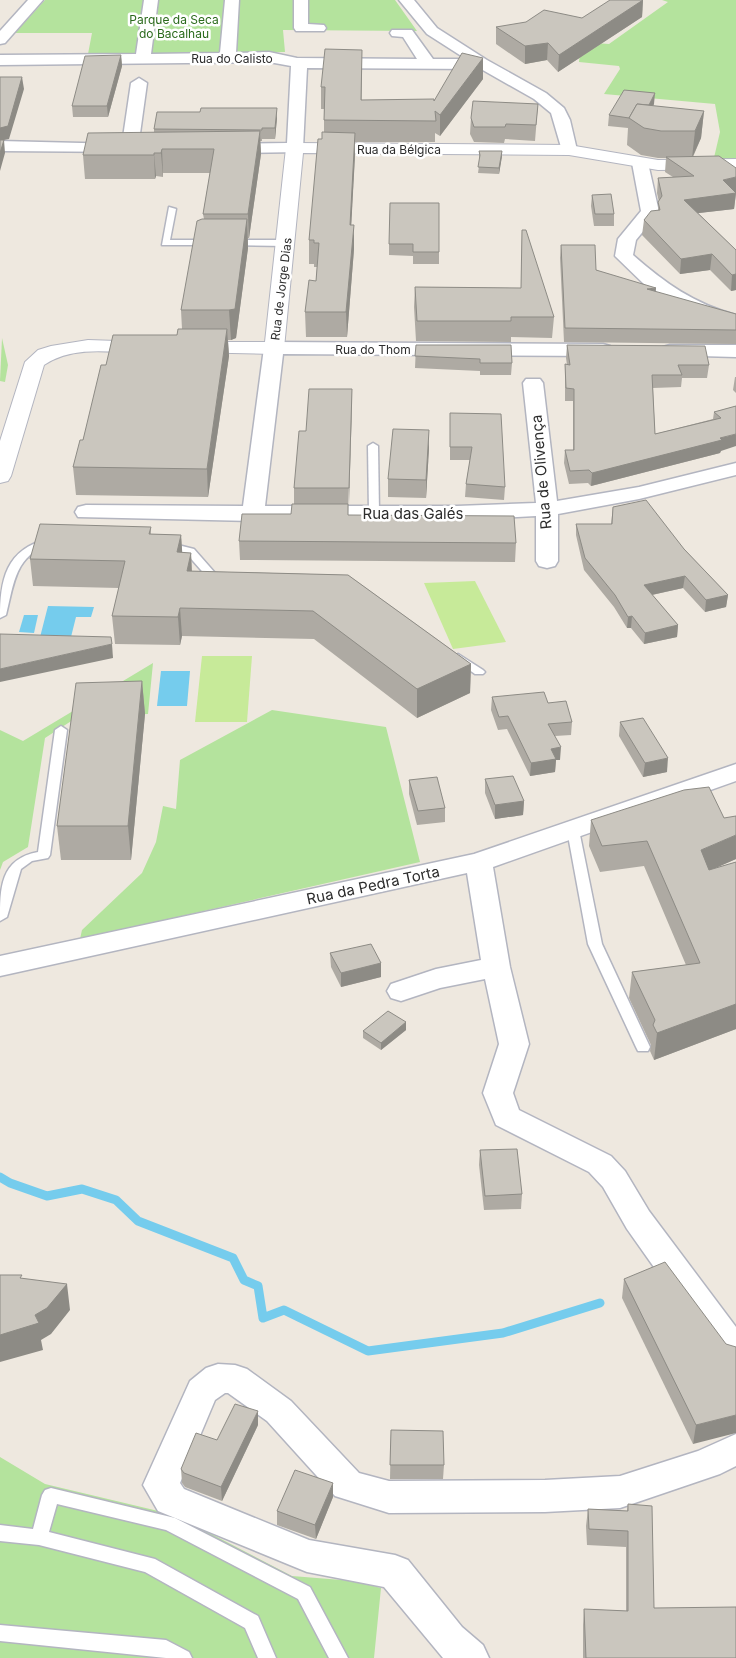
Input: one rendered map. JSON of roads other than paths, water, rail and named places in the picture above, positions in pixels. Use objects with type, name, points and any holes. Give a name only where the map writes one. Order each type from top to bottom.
[{"type":"main road","name":"Rua da Bélgica","points":[[294,148],[569,150],[640,163],[669,166],[736,164]]},
{"type":"main road","name":"Rua de Jorge Dias","points":[[274,348],[294,148]]},
{"type":"main road","name":"Rua do Thom","points":[[0,476],[35,362],[54,350],[69,348],[274,348]]},
{"type":"street","points":[[0,40],[36,0]]},
{"type":"street","points":[[143,58],[152,0]]},
{"type":"street","points":[[225,0],[221,51],[225,58]]},
{"type":"street","points":[[225,58],[229,51],[232,0]]},
{"type":"street","points":[[301,0],[301,28],[319,28]]},
{"type":"street","points":[[407,2],[426,0]]},
{"type":"street","points":[[407,2],[432,31],[484,64]]},
{"type":"street","points":[[398,33],[407,33],[427,62]]},
{"type":"street","name":"Rua do Calisto","points":[[0,60],[269,57],[297,63],[427,62],[484,64],[540,96],[558,111],[569,150]]},
{"type":"street","name":"Rua de Jorge Dias","points":[[294,148],[299,68],[297,63]]},
{"type":"street","points":[[130,148],[139,83]]},
{"type":"street","points":[[0,146],[149,148]]},
{"type":"street","name":"Rua da Bélgica","points":[[208,148],[294,148]]},
{"type":"street","points":[[640,163],[650,212],[627,239],[624,256],[654,283],[703,312],[736,321]]},
{"type":"street","name":"Rua de Jorge Dias","points":[[253,514],[274,348]]},
{"type":"street","name":"Rua do Thom","points":[[274,348],[618,350]]},
{"type":"street","points":[[648,350],[736,351]]},
{"type":"street","name":"Rua de Olivença","points":[[533,383],[547,509],[547,561]]},
{"type":"street","name":"Rua das Galés","points":[[86,512],[457,514],[547,509],[639,493],[736,469]]},
{"type":"street","name":"Rua da Pedra Torta","points":[[0,966],[479,862],[736,772]]},
{"type":"street","points":[[479,862],[496,967],[514,1044],[498,1093],[507,1117],[600,1164],[614,1179],[638,1220],[666,1261],[736,1352]]},
{"type":"street","points":[[401,991],[436,979],[496,967]]},
{"type":"street","points":[[470,1658],[449,1640],[395,1572],[306,1556],[171,1500],[161,1485],[202,1391],[218,1378],[235,1379],[279,1411],[348,1485],[389,1497],[545,1496],[620,1492],[708,1463],[736,1449]]},
{"type":"lane","points":[[172,209],[165,243],[286,243]]},
{"type":"lane","points":[[373,446],[374,514]]},
{"type":"lane","points":[[0,615],[15,563],[21,555],[43,543],[55,542]]},
{"type":"lane","points":[[150,545],[178,546],[190,551],[216,582],[227,587]]},
{"type":"lane","points":[[447,650],[479,672]]},
{"type":"lane","points":[[0,917],[15,867],[28,858],[44,854],[61,730]]},
{"type":"lane","points":[[573,830],[595,944],[643,1047]]},
{"type":"lane","points":[[39,1537],[52,1495],[169,1523],[304,1593],[338,1658]]},
{"type":"lane","points":[[0,1533],[39,1537],[148,1565],[252,1622],[267,1658]]},
{"type":"lane","points":[[0,1633],[166,1648],[183,1658]]},
{"type":"water","points":[[48,606],[94,607],[91,617],[76,617],[69,645],[38,645]]},
{"type":"water","points":[[24,615],[38,615],[34,633],[19,632]]},
{"type":"water","points":[[161,671],[190,671],[187,706],[157,706]]},
{"type":"waterway","points":[[0,1177],[10,1183],[47,1196],[82,1189],[116,1200],[138,1221],[233,1258],[244,1280],[258,1286],[263,1318],[284,1310],[368,1351],[503,1333],[600,1303]]},
{"type":"park label","name":"Parque da Seca do Bacalhau","points":[[174,26]]}]
